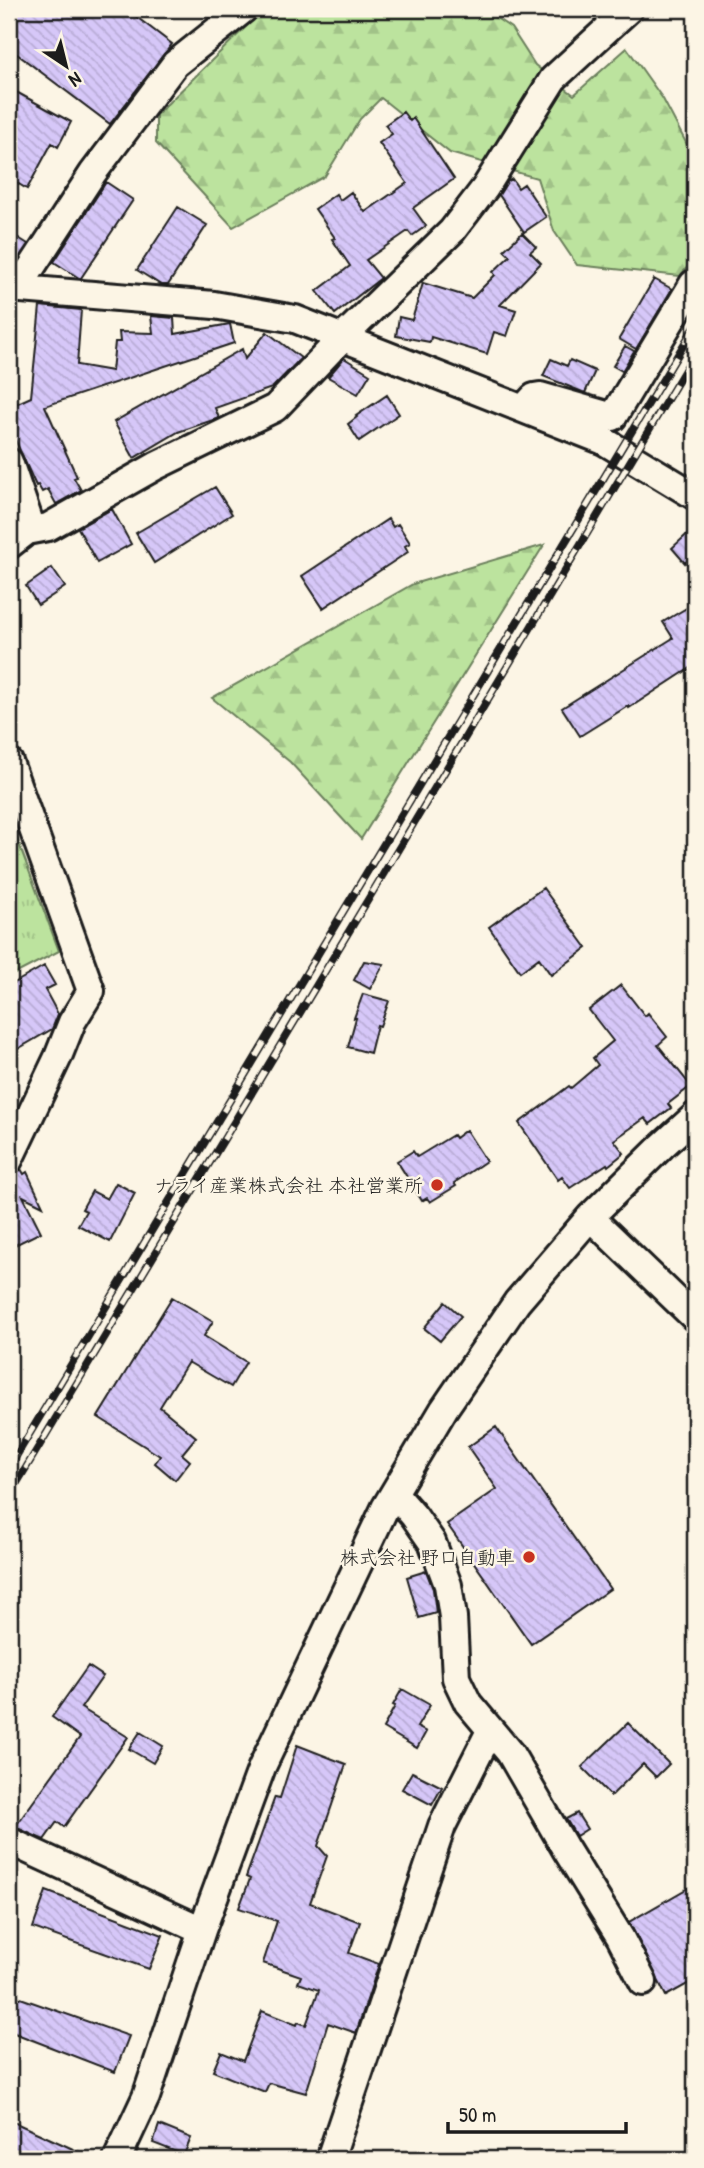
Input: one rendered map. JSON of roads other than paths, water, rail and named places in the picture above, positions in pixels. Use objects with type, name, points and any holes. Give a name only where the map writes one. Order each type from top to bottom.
[{"type":"street","points":[[13,288],[93,173],[175,64],[244,9]]},
{"type":"street","points":[[9,545],[32,529],[48,527],[156,466],[275,408],[341,338],[452,231],[485,188],[553,79],[629,9]]},
{"type":"street","points":[[523,410],[534,397],[540,396],[613,417],[693,284]]},
{"type":"street","points":[[13,288],[214,304],[295,319],[604,441],[695,496]]},
{"type":"street","points":[[9,463],[32,529]]},
{"type":"street","points":[[9,762],[90,991],[72,1022],[9,1160]]},
{"type":"street","points":[[117,2159],[146,2097],[202,1930],[262,1767],[385,1507],[444,1409],[517,1302],[590,1217],[695,1116]]},
{"type":"street","points":[[590,1217],[695,1318]]},
{"type":"street","points":[[394,1493],[432,1542],[448,1585],[453,1617],[456,1678],[468,1703],[510,1753],[620,1937],[643,1982]]},
{"type":"street","points":[[330,2159],[442,1826],[490,1731]]},
{"type":"street","points":[[9,1841],[202,1930]]},
{"type":"railway","points":[[9,1468],[695,326]]},
{"type":"railway","points":[[9,1496],[695,353]]},
{"type":"place","name":"ナライ産業株式会社 本社営業所","points":[[437,1185]]},
{"type":"place","name":"株式会社 野口自動車","points":[[529,1557]]}]
